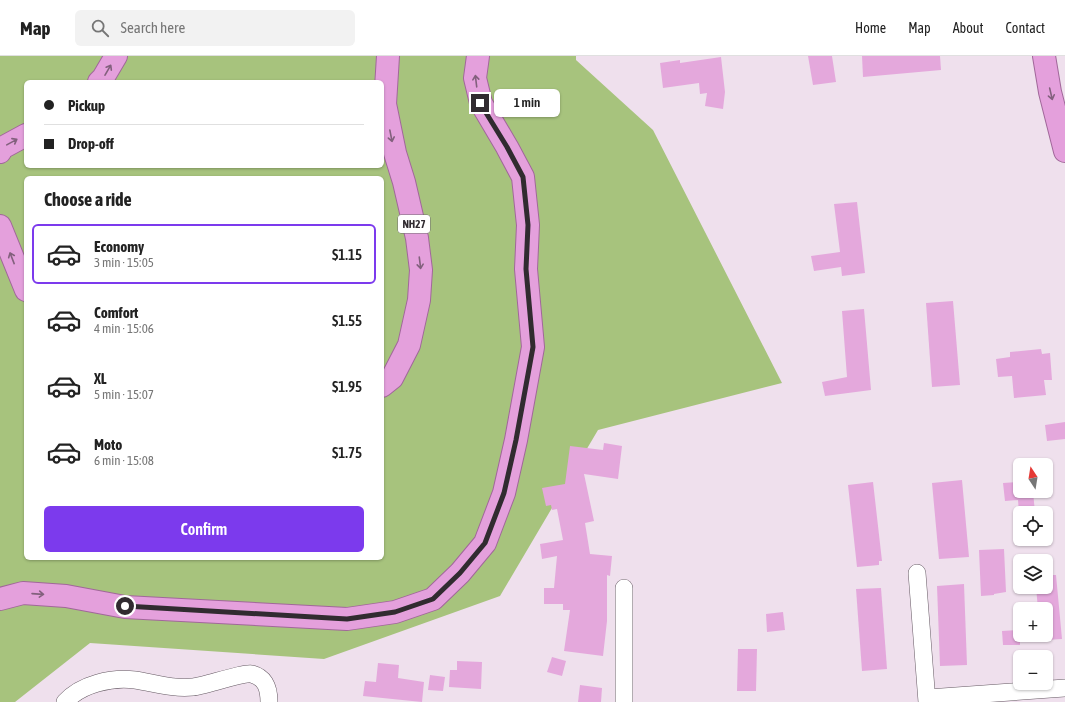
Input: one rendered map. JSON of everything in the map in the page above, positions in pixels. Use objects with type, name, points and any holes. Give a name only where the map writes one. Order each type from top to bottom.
[{"type":"highway","points":[[101,80],[116,56]]},
{"type":"highway","name":"NH27","points":[[384,384],[392,378],[409,345],[419,300],[421,270],[417,238],[404,182],[395,153],[385,104],[388,56]]},
{"type":"highway","points":[[0,599],[23,593],[66,596],[125,606],[347,619],[395,612],[433,599],[460,573],[485,543],[504,493],[516,440],[533,347],[526,269],[528,225],[523,177],[507,147],[480,103],[475,78],[478,56]]},
{"type":"highway","points":[[1044,56],[1050,92],[1065,151]]},
{"type":"highway","points":[[0,152],[2,148],[24,136]]},
{"type":"highway","points":[[0,226],[24,285]]},
{"type":"street","points":[[917,573],[928,700],[1065,688]]},
{"type":"street","points":[[624,588],[624,702]]},
{"type":"street","points":[[65,702],[86,686],[113,681],[134,680],[171,688],[193,687],[251,673],[262,679],[269,690],[269,702]]},
{"type":"green space","points":[[0,56],[576,56],[576,60],[653,130],[782,383],[598,430],[500,596],[324,659],[90,643],[15,702],[0,702]]},
{"type":"building","points":[[808,56],[832,56],[836,82],[813,85]]},
{"type":"building","points":[[862,56],[940,56],[941,70],[863,77]]},
{"type":"building","points":[[721,57],[725,92],[723,109],[705,106],[707,93],[700,94],[699,83],[663,88],[660,63],[680,60],[680,63]]},
{"type":"building","points":[[857,202],[865,273],[842,276],[841,267],[814,271],[811,256],[840,252],[834,204]]},
{"type":"building","points":[[953,301],[960,385],[932,387],[926,303]]},
{"type":"building","points":[[864,309],[871,390],[825,396],[822,382],[847,377],[842,311]]},
{"type":"building","points":[[1041,349],[1042,354],[1050,353],[1052,380],[1044,380],[1046,395],[1014,398],[1012,376],[998,377],[996,359],[1010,357],[1010,352]]},
{"type":"building","points":[[1065,422],[1065,439],[1047,441],[1045,425]]},
{"type":"building","points":[[604,443],[622,446],[618,479],[584,474],[594,521],[585,523],[590,554],[612,556],[610,576],[607,575],[607,621],[603,656],[564,651],[570,610],[563,610],[563,604],[544,604],[544,588],[554,588],[557,556],[542,559],[540,544],[563,540],[557,509],[552,510],[551,505],[546,506],[542,488],[565,484],[570,446],[603,450]]},
{"type":"building","points":[[962,480],[969,557],[939,559],[932,483]]},
{"type":"building","points":[[873,482],[882,561],[879,561],[879,565],[857,567],[848,485]]},
{"type":"building","points":[[1013,482],[1013,498],[1034,498],[1034,506],[1018,506],[1018,500],[1005,501],[1003,483]]},
{"type":"building","points":[[1004,549],[1006,592],[981,596],[979,550]]},
{"type":"building","points":[[1053,575],[1056,575],[1062,639],[1053,640],[1053,602],[1037,602],[1037,594],[1053,594]]},
{"type":"building","points":[[964,584],[967,665],[940,666],[937,586]]},
{"type":"building","points":[[881,588],[887,669],[862,671],[856,589]]},
{"type":"building","points":[[783,612],[785,630],[767,632],[766,614]]},
{"type":"building","points":[[1013,630],[1013,642],[1020,642],[1020,645],[1003,645],[1002,631]]},
{"type":"building","points":[[738,649],[757,649],[756,691],[737,691]]},
{"type":"building","points":[[552,657],[566,661],[562,676],[547,672]]},
{"type":"building","points":[[457,661],[482,662],[481,689],[449,687],[450,670],[457,670]]},
{"type":"building","points":[[378,663],[399,665],[398,678],[424,682],[422,702],[363,696],[365,681],[376,682]]},
{"type":"building","points":[[430,675],[445,677],[443,691],[428,690]]},
{"type":"building","points":[[580,685],[602,688],[601,702],[578,702]]},
{"type":"route","points":[[125,606],[347,619],[395,612],[433,599],[460,573],[485,543],[504,493],[516,440],[533,347],[526,269],[528,225],[523,177],[507,147],[480,103]]}]
